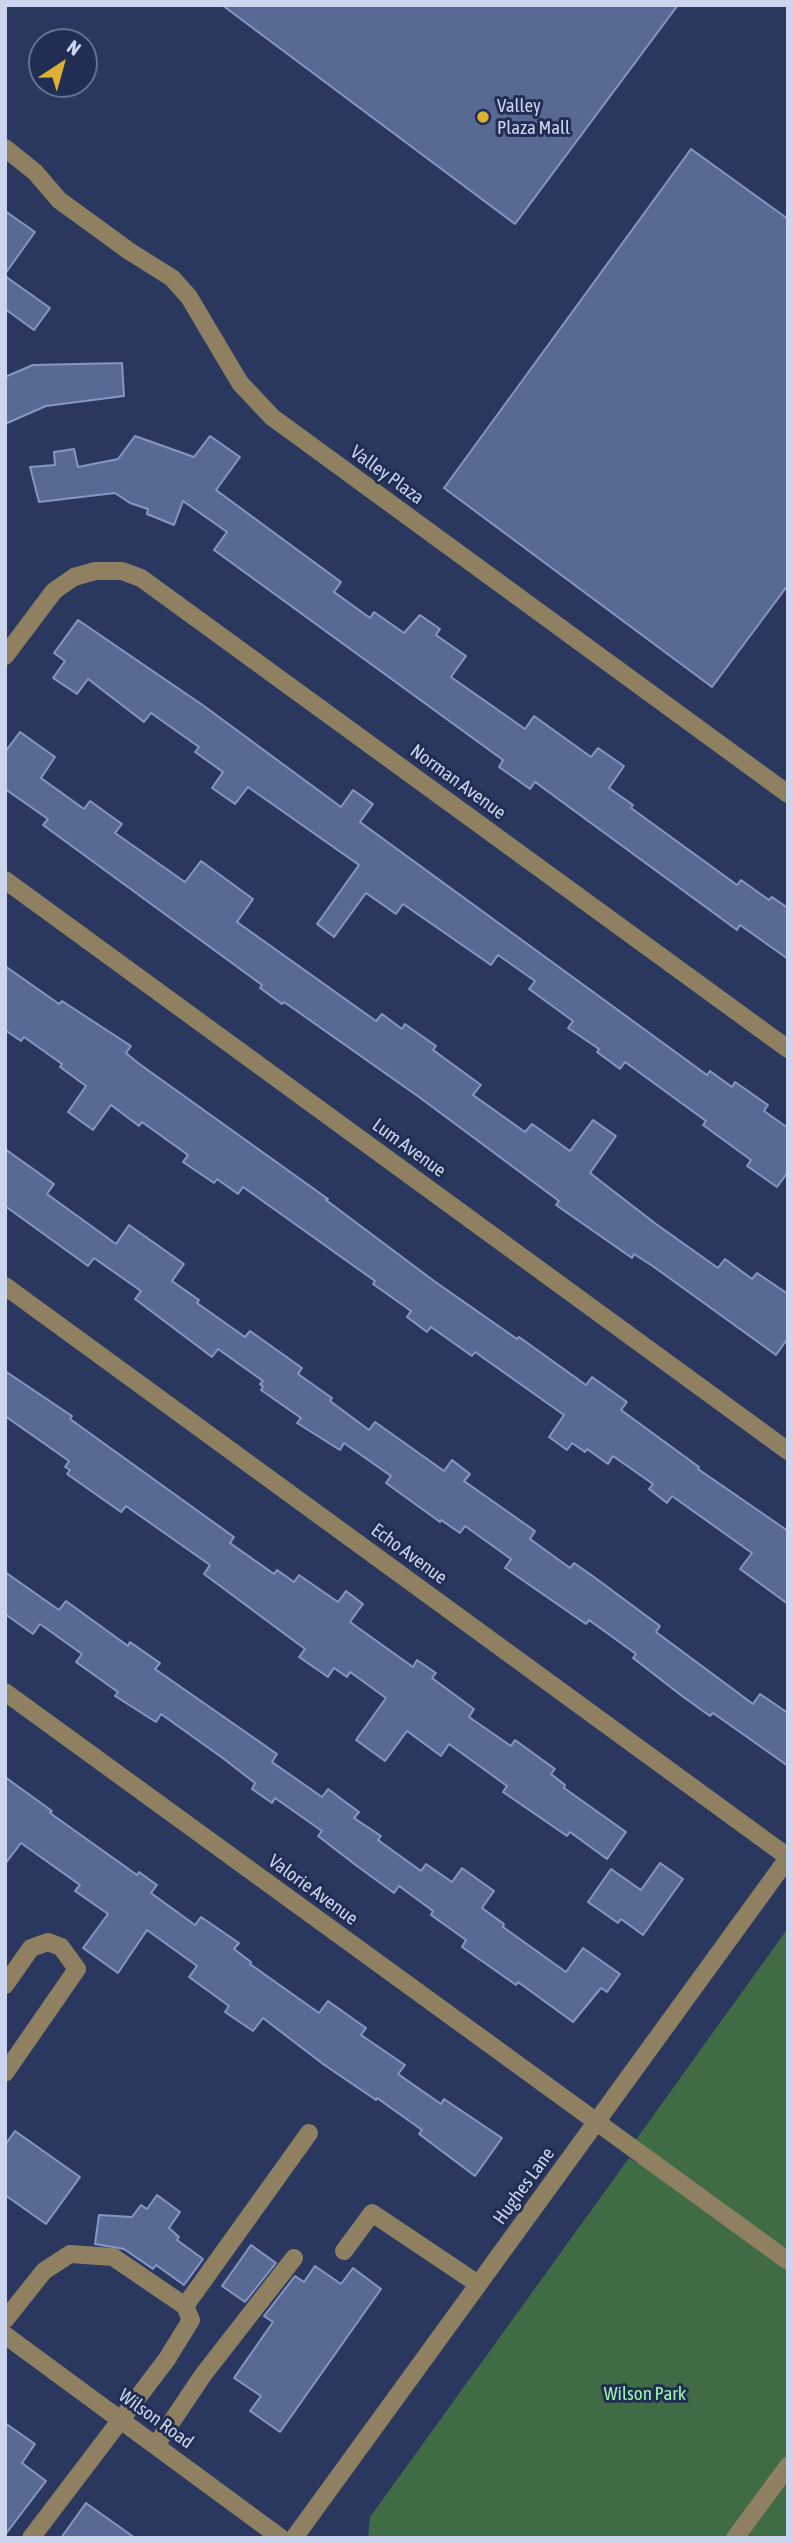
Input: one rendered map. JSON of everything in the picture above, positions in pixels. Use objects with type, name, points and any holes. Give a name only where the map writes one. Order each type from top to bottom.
[{"type":"street","name":"Valley Plaza","points":[[5,148],[36,172],[59,200],[129,251],[172,278],[189,297],[240,383],[272,417],[788,794]]},
{"type":"street","name":"Norman Avenue","points":[[5,656],[54,591],[74,577],[95,570],[122,571],[141,578],[788,1049]]},
{"type":"street","name":"Lum Avenue","points":[[5,880],[788,1451]]},
{"type":"street","name":"Echo Avenue","points":[[5,1286],[788,1857]]},
{"type":"street","name":"Valorie Avenue","points":[[5,1692],[788,2261]]},
{"type":"street","name":"Hughes Lane","points":[[294,2538],[788,1857]]},
{"type":"street","points":[[5,1984],[31,1948],[48,1942],[61,1947],[77,1969],[5,2073]]},
{"type":"street","points":[[185,2306],[309,2133]]},
{"type":"street","points":[[344,2251],[372,2213],[478,2284]]},
{"type":"street","points":[[5,2319],[44,2271],[70,2254],[113,2257],[185,2306],[191,2320],[167,2358],[31,2538]]},
{"type":"street","points":[[156,2445],[203,2375],[294,2258]]},
{"type":"street","name":"Wilson Road","points":[[5,2335],[281,2538]]},
{"type":"street","points":[[735,2538],[788,2466]]},
{"type":"green space","name":"Wilson Park","points":[[788,1928],[788,2538],[368,2538],[370,2517],[629,2158],[637,2163],[646,2150],[635,2141]]},
{"type":"building","name":"Valley Plaza Mall","points":[[222,5],[678,5],[515,224]]},
{"type":"building","points":[[691,149],[788,219],[788,585],[712,687],[444,488]]},
{"type":"building","points":[[5,211],[35,232],[5,274]]},
{"type":"building","points":[[5,276],[50,308],[34,330],[5,309]]},
{"type":"building","points":[[122,363],[124,396],[46,406],[5,424],[5,377],[33,365]]},
{"type":"building","points":[[135,436],[194,457],[210,436],[240,457],[216,490],[341,582],[334,592],[370,618],[374,612],[404,633],[420,615],[440,629],[436,635],[466,656],[451,677],[525,729],[534,716],[591,757],[598,748],[624,766],[609,788],[633,805],[631,808],[737,885],[741,880],[769,900],[772,897],[788,908],[788,959],[740,925],[737,930],[535,782],[530,789],[499,767],[503,760],[214,550],[227,532],[183,501],[174,525],[147,514],[148,509],[130,503],[115,493],[39,502],[30,467],[55,465],[54,452],[74,449],[78,467],[118,459]]},
{"type":"building","points":[[78,620],[204,706],[341,807],[353,790],[373,804],[360,822],[707,1075],[710,1071],[732,1087],[735,1082],[768,1105],[764,1111],[788,1128],[788,1172],[777,1187],[747,1166],[751,1160],[703,1125],[706,1121],[625,1062],[620,1069],[597,1052],[599,1049],[568,1028],[573,1021],[529,989],[535,981],[498,955],[491,965],[403,904],[396,914],[366,893],[334,937],[317,924],[359,865],[248,787],[235,804],[212,788],[223,772],[195,752],[199,747],[151,713],[144,722],[88,679],[77,694],[53,678],[65,661],[54,653]]},
{"type":"building","points":[[20,732],[55,757],[41,778],[84,809],[90,801],[122,824],[115,833],[185,882],[201,861],[253,899],[237,922],[376,1021],[382,1014],[402,1029],[405,1024],[436,1046],[433,1050],[481,1085],[473,1095],[525,1132],[532,1124],[570,1151],[593,1120],[616,1136],[590,1173],[718,1268],[725,1259],[752,1279],[757,1273],[788,1294],[788,1338],[776,1355],[654,1267],[634,1254],[632,1258],[556,1205],[559,1201],[419,1097],[284,1002],[282,1004],[260,988],[262,985],[43,825],[48,819],[5,789],[5,752]]},
{"type":"building","points":[[5,966],[59,1004],[62,1001],[131,1046],[126,1053],[138,1063],[328,1199],[326,1200],[434,1281],[586,1385],[592,1377],[627,1402],[621,1410],[699,1467],[698,1469],[788,1531],[788,1604],[740,1569],[752,1553],[672,1496],[667,1503],[649,1489],[653,1484],[613,1456],[608,1464],[587,1449],[585,1452],[572,1443],[567,1450],[549,1437],[564,1415],[475,1352],[472,1356],[431,1327],[427,1332],[407,1317],[411,1311],[373,1284],[375,1281],[243,1187],[238,1194],[217,1179],[214,1183],[183,1162],[188,1155],[142,1122],[139,1126],[111,1105],[93,1130],[68,1112],[86,1086],[60,1067],[62,1064],[24,1037],[21,1041],[5,1030]]},
{"type":"building","points":[[5,1149],[54,1184],[47,1194],[116,1244],[129,1225],[184,1264],[172,1281],[199,1300],[197,1303],[245,1337],[250,1331],[302,1368],[298,1374],[332,1398],[330,1401],[369,1430],[375,1422],[444,1471],[452,1460],[470,1474],[464,1481],[535,1531],[530,1539],[570,1568],[574,1563],[594,1577],[660,1626],[656,1632],[753,1704],[760,1694],[788,1713],[788,1766],[713,1713],[710,1716],[682,1696],[633,1658],[636,1654],[589,1620],[586,1624],[505,1568],[511,1559],[465,1526],[460,1533],[441,1520],[440,1522],[386,1483],[391,1476],[344,1443],[340,1450],[297,1423],[301,1418],[261,1390],[263,1387],[260,1384],[263,1381],[218,1349],[212,1357],[135,1299],[141,1291],[94,1258],[88,1266],[5,1206]]},
{"type":"building","points":[[5,1371],[72,1416],[70,1419],[234,1537],[230,1543],[274,1574],[277,1570],[294,1582],[299,1575],[338,1602],[346,1591],[363,1604],[350,1622],[413,1667],[417,1660],[436,1673],[432,1678],[474,1709],[469,1717],[511,1746],[515,1740],[555,1769],[551,1774],[565,1785],[564,1788],[626,1832],[607,1859],[570,1832],[567,1836],[503,1792],[507,1786],[449,1744],[441,1756],[407,1731],[385,1761],[356,1740],[386,1698],[350,1672],[347,1677],[334,1668],[328,1677],[299,1657],[305,1649],[204,1574],[210,1565],[126,1506],[121,1512],[67,1474],[70,1470],[65,1467],[69,1461],[5,1416]]},
{"type":"building","points":[[5,1572],[59,1610],[66,1601],[128,1646],[130,1642],[160,1663],[155,1669],[277,1754],[272,1762],[322,1797],[328,1789],[359,1812],[354,1818],[381,1836],[378,1840],[421,1871],[426,1864],[452,1882],[462,1868],[494,1891],[482,1908],[504,1924],[503,1927],[566,1972],[583,1948],[620,1974],[607,1992],[601,1988],[573,2022],[518,1982],[516,1985],[462,1947],[466,1940],[431,1915],[433,1911],[399,1886],[394,1893],[318,1836],[322,1831],[275,1798],[272,1803],[252,1789],[255,1783],[224,1759],[161,1714],[156,1722],[115,1696],[118,1692],[76,1662],[82,1654],[40,1624],[33,1634],[5,1614]]},
{"type":"building","points":[[5,1777],[137,1875],[139,1872],[157,1885],[151,1893],[195,1925],[201,1917],[239,1943],[234,1949],[251,1962],[250,1964],[319,2013],[328,2001],[366,2028],[361,2035],[405,2065],[398,2074],[441,2104],[444,2099],[502,2138],[475,2176],[419,2134],[422,2130],[323,2064],[263,2018],[253,2031],[225,2012],[229,2006],[189,1977],[197,1966],[147,1930],[118,1973],[83,1948],[108,1914],[75,1891],[80,1885],[21,1843],[5,1864]]},
{"type":"building","points":[[660,1863],[683,1879],[643,1935],[621,1919],[618,1923],[588,1902],[611,1869],[641,1890]]},
{"type":"building","points":[[15,2131],[80,2177],[46,2224],[5,2195],[5,2145]]},
{"type":"building","points":[[157,2195],[180,2212],[169,2228],[179,2237],[177,2240],[203,2259],[184,2285],[156,2265],[153,2269],[124,2249],[95,2244],[99,2215],[132,2217],[141,2205],[147,2209]]},
{"type":"building","points":[[251,2245],[276,2263],[245,2302],[222,2286]]},
{"type":"building","points":[[315,2266],[341,2284],[353,2268],[381,2289],[280,2432],[250,2411],[261,2396],[234,2378],[273,2322],[264,2316],[295,2276],[304,2282]]},
{"type":"building","points":[[5,2423],[35,2444],[22,2463],[46,2481],[5,2535]]},
{"type":"building","points":[[86,2503],[135,2538],[61,2538]]},
{"type":"place","name":"Valley Plaza Mall","points":[[483,117]]}]
